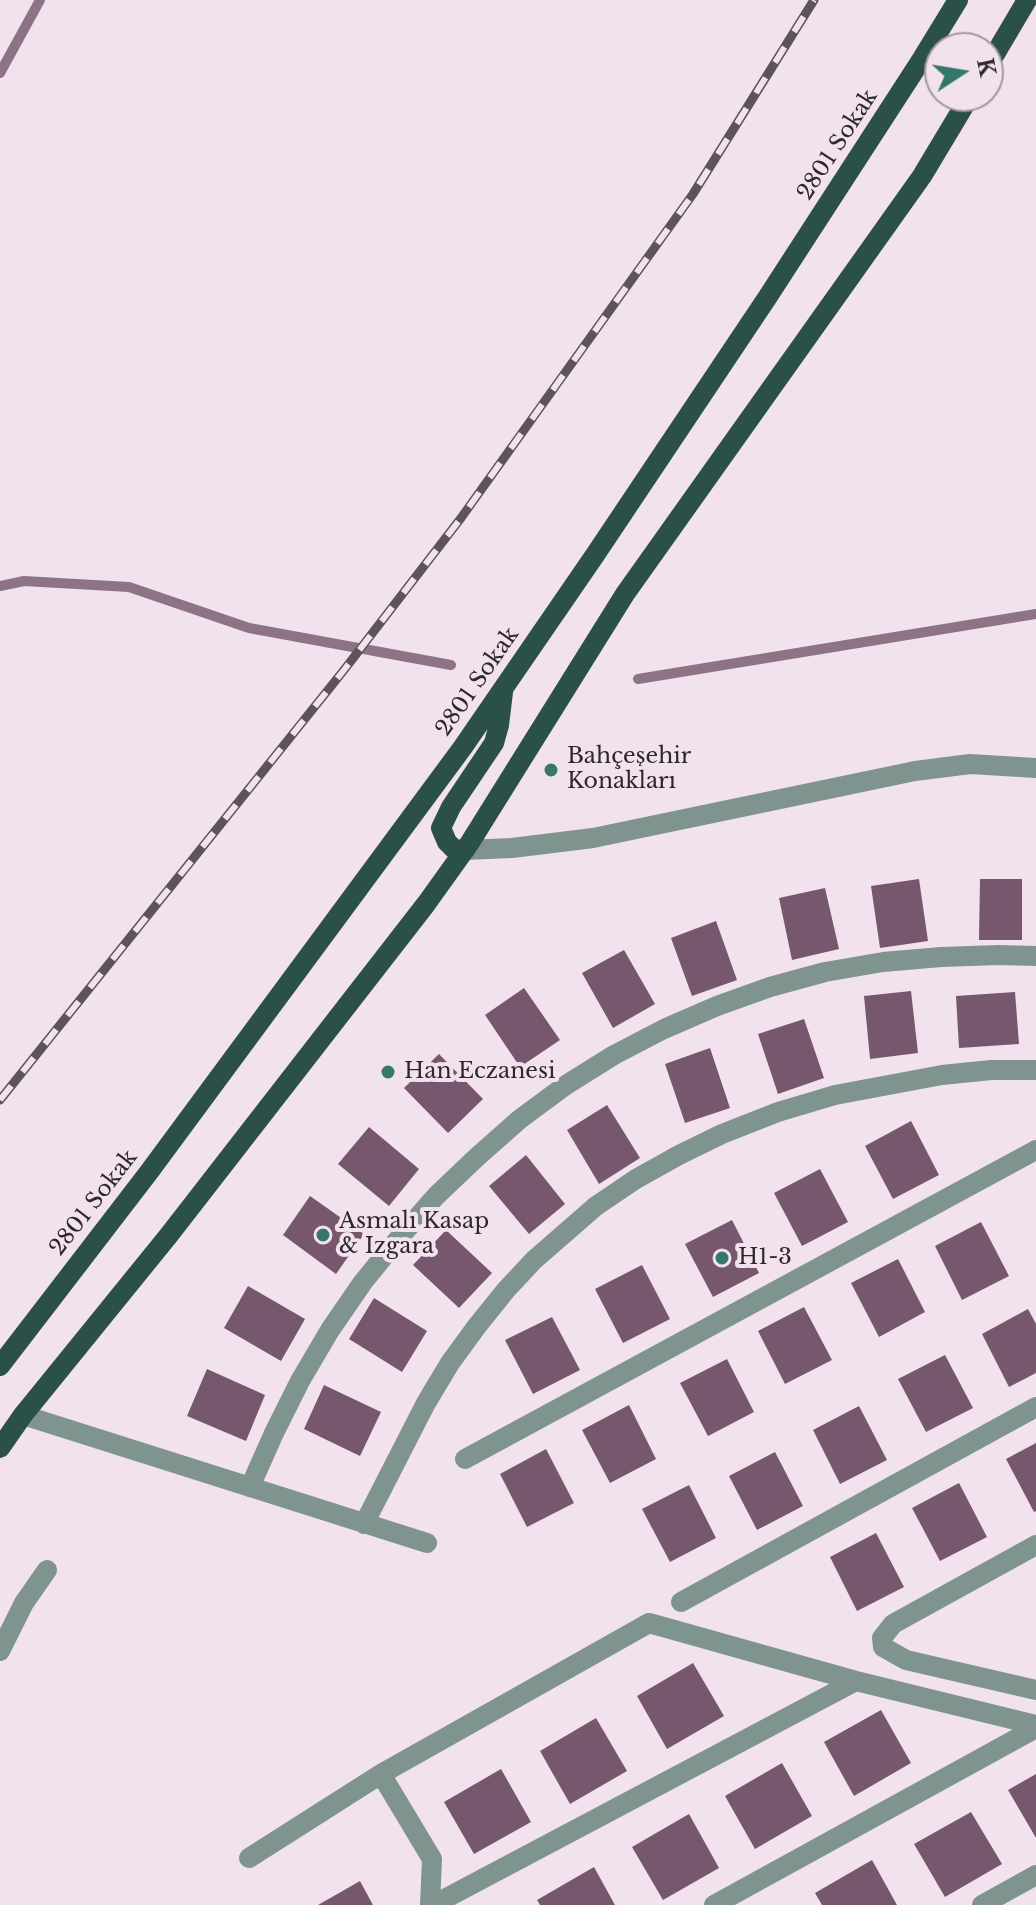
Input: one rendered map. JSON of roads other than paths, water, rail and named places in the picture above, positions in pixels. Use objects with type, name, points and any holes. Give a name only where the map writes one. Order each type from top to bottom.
[{"type":"main road","name":"2801 Sokak","points":[[0,1366],[149,1172],[455,758],[767,298],[958,0]]},
{"type":"main road","points":[[1004,39],[1027,0]]},
{"type":"main road","points":[[0,1448],[406,931],[465,850],[625,594],[922,176],[960,112]]},
{"type":"main road","points":[[465,850],[454,849],[441,828],[451,807],[494,743],[503,688]]},
{"type":"street","points":[[465,850],[593,838],[915,771],[970,764],[1036,768]]},
{"type":"street","points":[[250,1487],[300,1381],[363,1282],[456,1176],[520,1119],[566,1085],[664,1029],[770,987],[825,972],[883,962],[941,957],[1036,956]]},
{"type":"street","points":[[364,1524],[450,1363],[506,1290],[534,1260],[596,1206],[679,1155],[778,1112],[835,1095],[942,1075],[1036,1070]]},
{"type":"street","points":[[465,1459],[1036,1150]]},
{"type":"street","points":[[681,1602],[1036,1407]]},
{"type":"street","points":[[23,1415],[427,1543]]},
{"type":"street","points":[[1036,1545],[893,1624],[882,1638],[883,1647],[906,1660],[1036,1690]]},
{"type":"street","points":[[0,1651],[24,1603],[47,1570]]},
{"type":"street","points":[[249,1858],[381,1774],[649,1623],[1036,1727]]},
{"type":"street","points":[[381,1774],[432,1859],[431,1905],[856,1681]]},
{"type":"street","points":[[714,1905],[1036,1727]]},
{"type":"street","points":[[982,1905],[1036,1875]]},
{"type":"waterway","points":[[0,73],[40,0]]},
{"type":"waterway","points":[[0,586],[24,581],[129,587],[249,628],[451,665]]},
{"type":"waterway","points":[[638,679],[1036,614]]},
{"type":"railway","points":[[0,1100],[344,670],[461,518],[693,194],[814,0]]},
{"type":"place","name":"Bahçeşehir Konakları","points":[[551,770]]},
{"type":"place","name":"Han Eczanesi","points":[[388,1072]]},
{"type":"place","name":"Asmalı Kasap & Izgara","points":[[323,1235]]},
{"type":"place","name":"H1-3","points":[[722,1258]]}]
